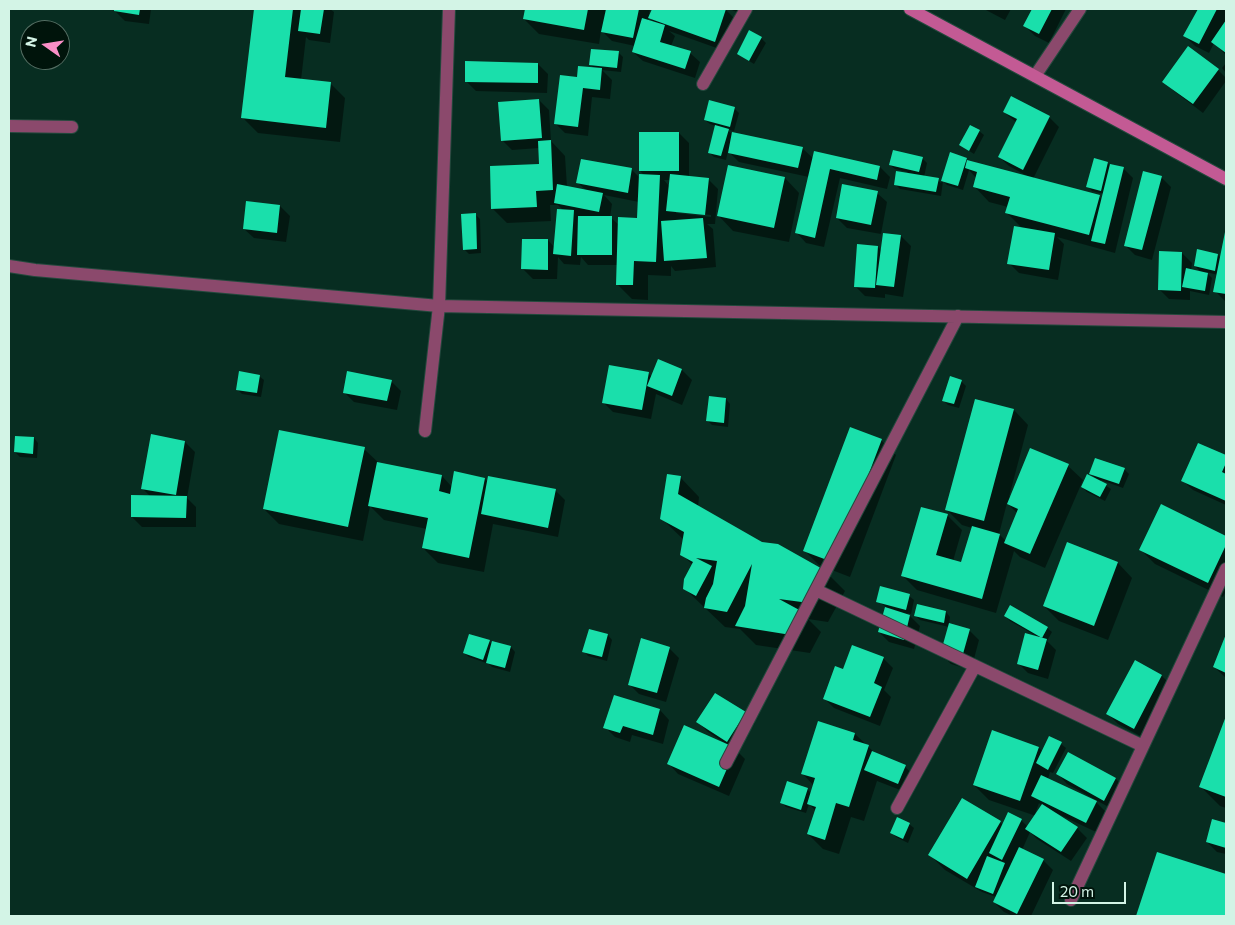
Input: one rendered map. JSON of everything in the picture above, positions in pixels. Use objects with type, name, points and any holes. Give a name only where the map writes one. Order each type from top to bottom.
[{"type":"street","points":[[425,431],[440,306],[450,9]]},
{"type":"street","points":[[703,84],[746,9]]},
{"type":"street","points":[[910,9],[1226,179]]},
{"type":"street","points":[[1035,76],[1080,9]]},
{"type":"street","points":[[9,126],[72,128]]},
{"type":"street","points":[[9,266],[440,306],[1226,322]]},
{"type":"street","points":[[726,763],[958,316]]},
{"type":"street","points":[[1071,900],[1226,569]]},
{"type":"street","points":[[816,590],[1143,746]]},
{"type":"street","points":[[897,808],[975,666]]},
{"type":"building","points":[[114,9],[140,9],[139,15],[114,11]]},
{"type":"building","points":[[254,9],[293,9],[285,77],[331,82],[326,128],[241,118]]},
{"type":"building","points":[[301,9],[324,9],[320,34],[298,31]]},
{"type":"building","points":[[525,9],[588,9],[584,30],[523,19]]},
{"type":"building","points":[[606,9],[639,9],[633,38],[601,32]]},
{"type":"building","points":[[652,9],[726,9],[715,42],[648,18]]},
{"type":"building","points":[[1032,9],[1052,9],[1039,34],[1023,26]]},
{"type":"building","points":[[1198,9],[1217,9],[1199,44],[1183,36]]},
{"type":"building","points":[[642,18],[665,25],[660,42],[691,51],[685,69],[632,52]]},
{"type":"building","points":[[1226,20],[1226,53],[1211,42]]},
{"type":"building","points":[[749,30],[762,37],[749,61],[737,54]]},
{"type":"building","points":[[1188,46],[1219,69],[1193,104],[1162,82]]},
{"type":"building","points":[[591,49],[619,51],[617,68],[589,65]]},
{"type":"building","points":[[465,61],[538,63],[538,83],[465,82]]},
{"type":"building","points":[[578,66],[602,68],[600,90],[583,88],[578,127],[554,124],[560,75],[577,77]]},
{"type":"building","points":[[1011,96],[1050,116],[1023,170],[998,157],[1017,119],[1003,112]]},
{"type":"building","points":[[539,99],[542,138],[501,141],[498,102]]},
{"type":"building","points":[[709,100],[735,107],[730,127],[704,120]]},
{"type":"building","points":[[715,125],[729,129],[721,156],[708,153]]},
{"type":"building","points":[[970,125],[980,130],[969,151],[959,145]]},
{"type":"building","points":[[639,132],[679,132],[679,171],[639,171]]},
{"type":"building","points":[[732,132],[803,147],[798,168],[728,153]]},
{"type":"building","points":[[551,140],[553,190],[536,191],[537,207],[491,209],[490,166],[539,164],[538,141]]},
{"type":"building","points":[[893,150],[923,157],[919,172],[889,165]]},
{"type":"building","points":[[814,151],[880,166],[877,180],[830,169],[815,238],[795,233]]},
{"type":"building","points":[[950,152],[967,158],[958,186],[941,181]]},
{"type":"building","points":[[1094,158],[1108,162],[1101,191],[1086,187]]},
{"type":"building","points":[[581,159],[632,168],[628,193],[576,183]]},
{"type":"building","points":[[967,160],[1100,195],[1089,235],[1005,213],[1010,197],[973,187],[977,172],[965,168]]},
{"type":"building","points":[[1110,164],[1124,167],[1105,244],[1091,241]]},
{"type":"building","points":[[728,165],[785,177],[774,228],[717,216]]},
{"type":"building","points":[[896,171],[939,178],[936,192],[894,185]]},
{"type":"building","points":[[1143,171],[1162,176],[1142,250],[1124,246]]},
{"type":"building","points":[[639,174],[660,175],[656,262],[634,261],[633,285],[616,285],[618,217],[637,218]]},
{"type":"building","points":[[670,174],[709,178],[705,215],[666,211]]},
{"type":"building","points":[[557,184],[603,193],[599,212],[554,203]]},
{"type":"building","points":[[842,184],[878,191],[871,225],[836,218]]},
{"type":"building","points":[[246,201],[280,205],[277,233],[243,229]]},
{"type":"building","points":[[557,209],[574,210],[571,256],[553,254]]},
{"type":"building","points":[[476,213],[477,249],[463,250],[461,214]]},
{"type":"building","points":[[578,216],[612,216],[612,255],[577,255]]},
{"type":"building","points":[[703,218],[707,258],[664,261],[661,221]]},
{"type":"building","points":[[1014,226],[1055,233],[1049,270],[1007,264]]},
{"type":"building","points":[[1226,232],[1226,294],[1213,292]]},
{"type":"building","points":[[883,233],[901,235],[894,287],[876,285]]},
{"type":"building","points":[[522,239],[548,239],[548,270],[521,269]]},
{"type":"building","points":[[857,244],[878,246],[875,288],[854,287]]},
{"type":"building","points":[[1197,249],[1218,254],[1215,271],[1194,266]]},
{"type":"building","points":[[1159,251],[1182,252],[1181,291],[1158,290]]},
{"type":"building","points":[[1186,268],[1208,273],[1205,291],[1182,287]]},
{"type":"building","points":[[658,359],[682,369],[672,396],[647,386]]},
{"type":"building","points":[[609,365],[649,372],[642,410],[602,403]]},
{"type":"building","points":[[239,371],[260,375],[257,393],[236,390]]},
{"type":"building","points":[[347,371],[392,380],[387,401],[343,393]]},
{"type":"building","points":[[950,376],[962,380],[954,404],[942,401]]},
{"type":"building","points":[[709,396],[726,398],[724,423],[706,421]]},
{"type":"building","points":[[975,399],[1014,409],[984,521],[945,510]]},
{"type":"building","points":[[850,427],[882,439],[835,563],[803,551]]},
{"type":"building","points":[[279,430],[365,447],[348,527],[263,509]]},
{"type":"building","points":[[151,434],[185,441],[176,495],[141,489]]},
{"type":"building","points":[[15,436],[34,437],[33,454],[14,452]]},
{"type":"building","points":[[1198,443],[1226,455],[1226,463],[1222,472],[1226,474],[1226,501],[1181,481]]},
{"type":"building","points":[[1030,448],[1069,464],[1030,554],[1004,543],[1018,509],[1007,504]]},
{"type":"building","points":[[1095,458],[1125,468],[1119,484],[1089,474]]},
{"type":"building","points":[[377,462],[442,475],[439,491],[450,494],[454,471],[485,478],[469,558],[422,548],[428,518],[368,506]]},
{"type":"building","points":[[667,474],[681,476],[678,494],[762,542],[778,544],[826,571],[809,603],[779,599],[803,612],[791,635],[735,626],[745,606],[752,564],[727,612],[704,608],[706,598],[713,584],[717,561],[696,558],[712,566],[696,596],[683,589],[684,579],[693,562],[680,555],[684,532],[660,519]]},
{"type":"building","points":[[1087,474],[1107,484],[1100,497],[1081,487]]},
{"type":"building","points":[[488,476],[556,489],[548,528],[481,514]]},
{"type":"building","points":[[131,495],[187,496],[186,518],[131,517]]},
{"type":"building","points":[[1161,504],[1226,536],[1226,545],[1208,583],[1139,550]]},
{"type":"building","points":[[921,507],[948,514],[936,555],[961,562],[972,526],[1000,534],[982,599],[901,576]]},
{"type":"building","points":[[1067,542],[1118,562],[1094,626],[1043,606]]},
{"type":"building","points":[[880,586],[910,594],[906,610],[876,602]]},
{"type":"building","points":[[917,604],[946,611],[944,623],[914,616]]},
{"type":"building","points":[[1010,605],[1048,627],[1042,638],[1004,616]]},
{"type":"building","points":[[885,607],[910,615],[904,640],[878,632]]},
{"type":"building","points":[[949,623],[970,629],[961,661],[940,655]]},
{"type":"building","points":[[589,629],[608,634],[602,657],[582,652]]},
{"type":"building","points":[[1025,633],[1047,639],[1038,670],[1017,664]]},
{"type":"building","points":[[469,634],[490,640],[483,660],[463,653]]},
{"type":"building","points":[[1226,634],[1226,673],[1213,667]]},
{"type":"building","points":[[641,638],[670,647],[657,693],[628,685]]},
{"type":"building","points":[[492,641],[511,646],[505,668],[486,663]]},
{"type":"building","points":[[852,645],[884,657],[874,683],[882,687],[870,717],[823,699],[835,666],[843,669]]},
{"type":"building","points":[[1135,660],[1162,675],[1134,729],[1106,714]]},
{"type":"building","points":[[715,693],[746,712],[727,742],[696,722]]},
{"type":"building","points":[[614,695],[660,709],[653,735],[623,726],[620,733],[603,728]]},
{"type":"building","points":[[1226,716],[1226,797],[1199,787]]},
{"type":"building","points":[[818,721],[855,733],[853,740],[869,745],[849,807],[836,803],[825,840],[807,834],[816,807],[807,804],[815,778],[801,774]]},
{"type":"building","points":[[684,725],[736,748],[719,787],[667,764]]},
{"type":"building","points":[[992,730],[1039,747],[1020,801],[973,785]]},
{"type":"building","points":[[1049,736],[1062,742],[1048,770],[1036,763]]},
{"type":"building","points":[[872,751],[906,765],[898,784],[864,770]]},
{"type":"building","points":[[1068,752],[1116,778],[1104,801],[1056,774]]},
{"type":"building","points":[[1041,775],[1097,801],[1086,823],[1031,796]]},
{"type":"building","points":[[787,781],[808,788],[801,810],[780,803]]},
{"type":"building","points":[[962,798],[1001,821],[967,879],[928,855]]},
{"type":"building","points":[[1042,804],[1078,827],[1061,852],[1025,829]]},
{"type":"building","points":[[1008,812],[1022,819],[1002,860],[989,853]]},
{"type":"building","points":[[897,817],[910,823],[903,839],[890,833]]},
{"type":"building","points":[[1212,819],[1226,823],[1226,848],[1206,842]]},
{"type":"building","points":[[1019,847],[1044,859],[1017,914],[993,902]]},
{"type":"building","points":[[1157,852],[1226,874],[1226,916],[1136,916]]},
{"type":"building","points":[[987,856],[1005,863],[993,894],[975,887]]}]
